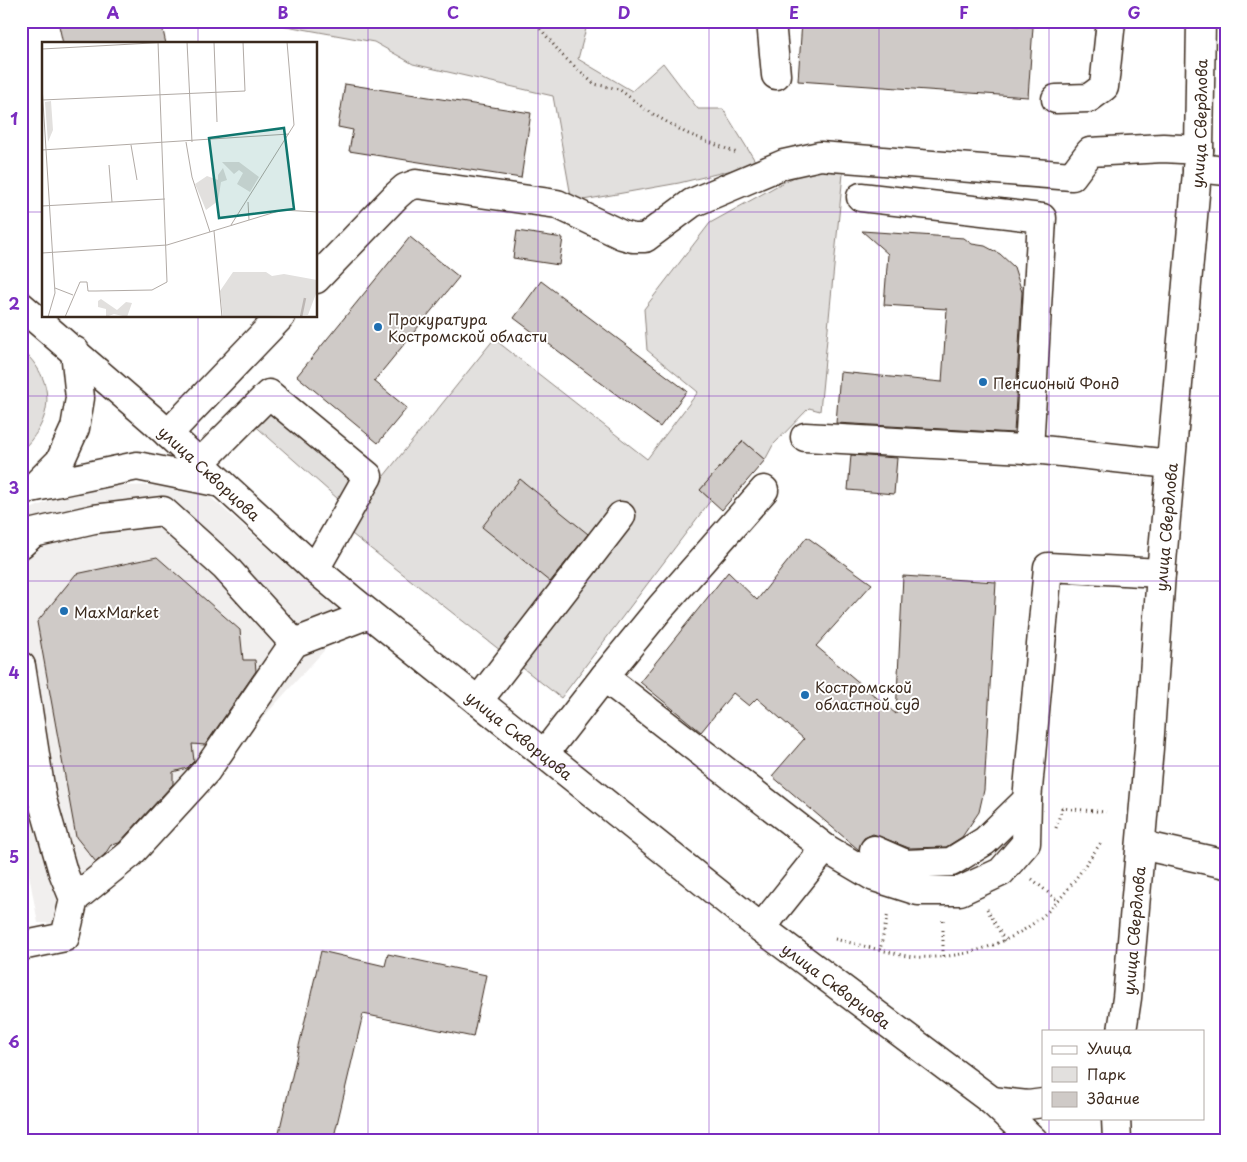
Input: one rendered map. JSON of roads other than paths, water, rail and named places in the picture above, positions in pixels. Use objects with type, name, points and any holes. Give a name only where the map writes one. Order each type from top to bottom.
[{"type":"street","points":[[771,21],[776,75]]},
{"type":"street","points":[[1056,99],[1089,98],[1104,87],[1111,21]]},
{"type":"street","name":"улица Свердлова","points":[[1122,1030],[1127,998],[1141,845],[1160,573],[1198,159],[1201,21]]},
{"type":"street","points":[[318,277],[396,196],[405,188],[416,184],[557,204],[622,235],[633,238],[645,238],[692,203],[784,164],[820,156],[1072,176],[1090,152],[1163,148],[1226,170]]},
{"type":"street","points":[[861,197],[1042,218],[1029,450]]},
{"type":"street","name":"улица Скворцова","points":[[27,314],[75,351],[315,569],[761,928],[992,1100],[1034,1141]]},
{"type":"street","points":[[168,434],[279,318]]},
{"type":"street","points":[[29,487],[60,461],[75,428],[80,398],[75,351]]},
{"type":"street","points":[[200,463],[269,394],[368,476],[315,569]]},
{"type":"street","points":[[805,437],[1029,450],[1170,464]]},
{"type":"street","points":[[29,487],[138,466],[220,483]]},
{"type":"street","points":[[544,754],[661,607],[764,490]]},
{"type":"street","points":[[21,544],[33,533],[94,519],[163,511],[225,567],[294,642]]},
{"type":"street","points":[[478,701],[621,516]]},
{"type":"street","points":[[604,677],[826,848],[874,877],[918,891],[960,891],[1001,872],[1026,843],[1027,800],[1048,567],[1160,573]]},
{"type":"street","points":[[74,899],[130,854],[206,771],[294,642],[370,614]]},
{"type":"street","points":[[21,666],[42,799],[63,872],[74,899],[66,937],[21,946]]},
{"type":"street","points":[[874,850],[906,864],[951,862],[985,841],[1027,800]]},
{"type":"street","points":[[1141,845],[1226,864]]},
{"type":"street","points":[[761,928],[826,848]]},
{"type":"street","points":[[992,1100],[1028,1105],[1042,1103]]},
{"type":"street","points":[[1044,1141],[1043,1132],[1046,1120]]},
{"type":"place","name":"Прокуратура Костромской области","points":[[378,327]]},
{"type":"place","name":"Пенсионый Фонд","points":[[983,382]]},
{"type":"place","name":"MaxMarket","points":[[64,611]]},
{"type":"place","name":"Костромской областной суд","points":[[805,695]]}]
